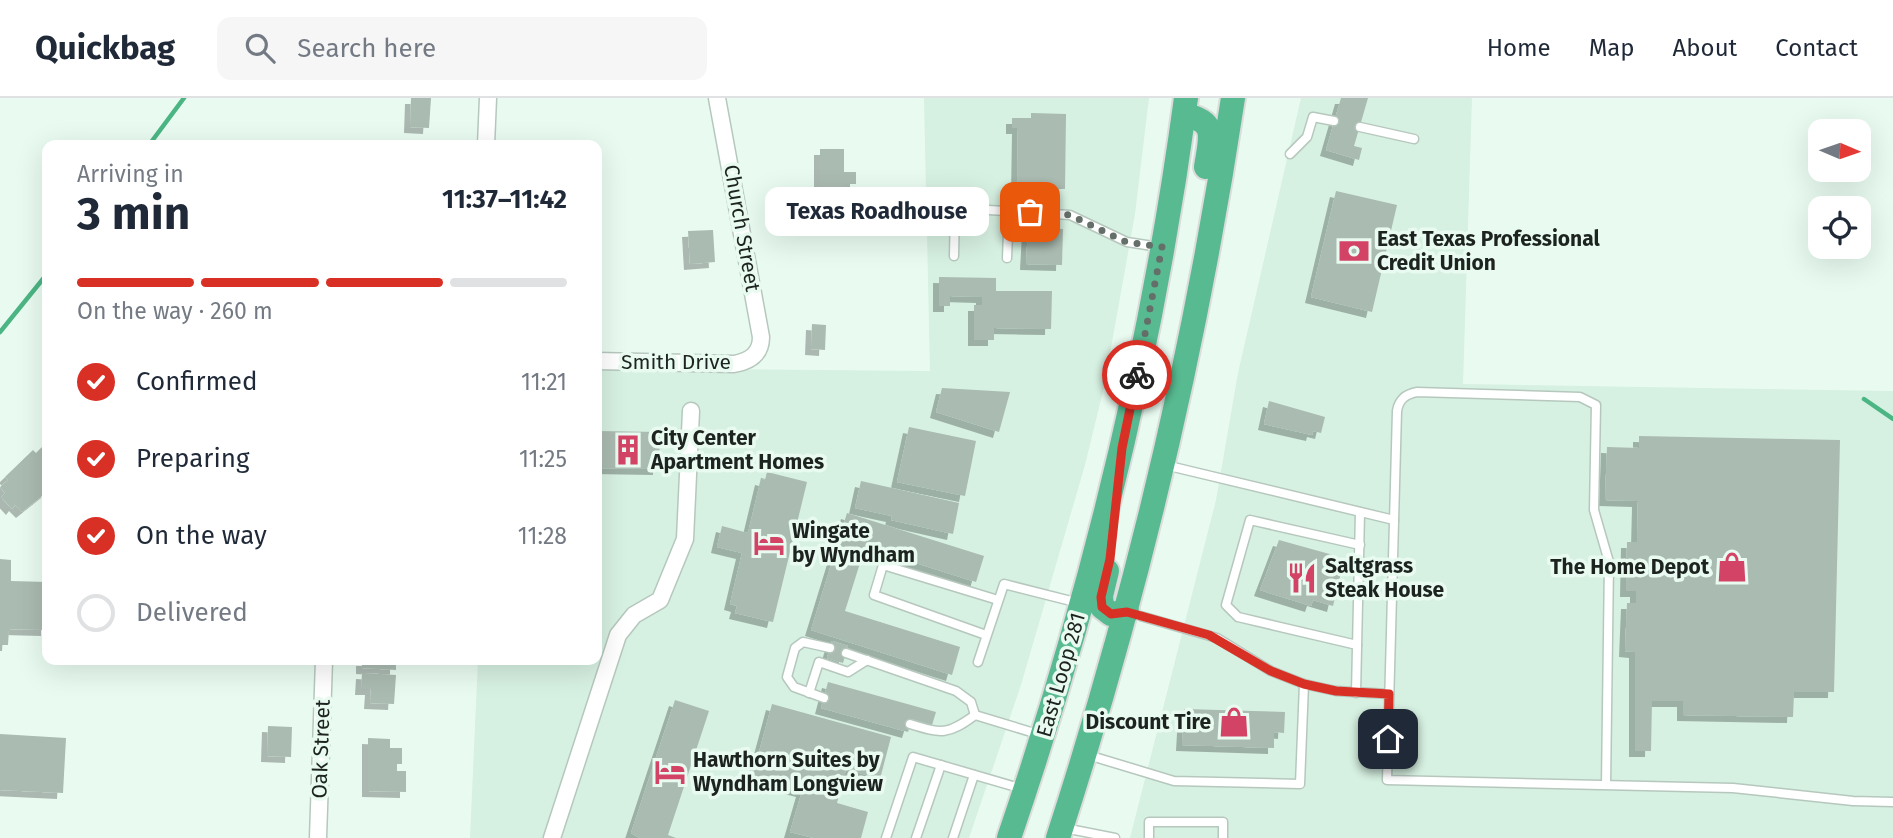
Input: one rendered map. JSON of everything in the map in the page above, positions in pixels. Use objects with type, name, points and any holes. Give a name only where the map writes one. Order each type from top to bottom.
[{"type":"highway","points":[[1059,833],[1127,612],[1164,465],[1199,303],[1233,98]]},
{"type":"highway","points":[[1185,107],[1200,119],[1210,132],[1199,207],[1199,303]]},
{"type":"highway","name":"East Loop 281","points":[[1009,838],[1082,604],[1122,448],[1162,247],[1185,107]]},
{"type":"highway","points":[[1122,448],[1110,559],[1100,600],[1108,612],[1127,612]]},
{"type":"street","points":[[486,140],[488,98]]},
{"type":"street","name":"Church Street","points":[[717,98],[761,337],[754,356]]},
{"type":"street","name":"Smith Drive","points":[[602,361],[734,364],[754,356]]},
{"type":"street","points":[[552,838],[618,635],[634,615],[660,600],[685,539],[691,411]]},
{"type":"street","name":"Oak Street","points":[[318,838],[324,665]]},
{"type":"lane","points":[[1290,154],[1307,137],[1313,117],[1334,121]]},
{"type":"lane","points":[[1360,127],[1414,139]]},
{"type":"lane","points":[[954,256],[955,208],[1070,215],[1126,242],[1162,247]]},
{"type":"lane","points":[[1007,258],[1009,210]]},
{"type":"lane","points":[[1606,785],[1609,562],[1594,510],[1594,402],[1580,397],[1408,394],[1396,411],[1387,780],[1733,788],[1853,801],[1893,802]]},
{"type":"lane","points":[[1164,465],[1394,520]]},
{"type":"lane","points":[[1356,693],[1360,512]]},
{"type":"lane","points":[[1357,645],[1238,617],[1226,605],[1250,520],[1360,545]]},
{"type":"lane","points":[[986,635],[874,595],[883,565],[999,600]]},
{"type":"lane","points":[[978,662],[1004,584],[1082,604]]},
{"type":"lane","points":[[1127,612],[1217,638],[1263,667],[1304,684],[1356,693],[1389,694]]},
{"type":"lane","points":[[824,698],[794,687],[787,677],[795,648],[803,642],[813,642],[830,648]]},
{"type":"lane","points":[[846,653],[956,691],[971,702],[975,715]]},
{"type":"lane","points":[[809,692],[819,662],[848,672],[867,660]]},
{"type":"lane","points":[[1085,754],[1174,781],[1300,784],[1304,684]]},
{"type":"lane","points":[[975,715],[1043,736]]},
{"type":"lane","points":[[910,724],[943,733],[956,729],[975,715]]},
{"type":"lane","points":[[886,838],[913,757],[1026,790]]},
{"type":"lane","points":[[916,838],[941,765]]},
{"type":"lane","points":[[953,838],[974,775]]},
{"type":"lane","points":[[1149,838],[1149,822],[1223,822],[1223,838]]},
{"type":"lane","points":[[1059,833],[1115,838]]},
{"type":"shaded area","points":[[924,98],[1149,98],[1135,214],[1104,387],[1085,465],[1021,685],[969,838],[470,838],[478,665],[602,665],[602,368],[930,371]]},
{"type":"shaded area","points":[[1301,98],[1472,98],[1463,384],[1893,391],[1893,838],[1130,838],[1216,500],[1238,373]]},
{"type":"building","points":[[411,98],[431,98],[429,128],[410,127]]},
{"type":"building","points":[[1341,98],[1368,98],[1354,146],[1362,148],[1359,160],[1326,150]]},
{"type":"building","points":[[1031,113],[1066,114],[1065,189],[1017,189],[1018,128],[1012,128],[1012,118],[1031,118]]},
{"type":"building","points":[[820,149],[844,149],[844,172],[856,172],[856,184],[844,184],[844,196],[820,196]]},
{"type":"building","name":"East Texas Professional Credit Union","points":[[1336,191],[1397,205],[1372,312],[1311,297]]},
{"type":"building","points":[[1028,228],[1063,229],[1062,265],[1026,264]]},
{"type":"building","points":[[713,230],[715,262],[690,264],[688,231]]},
{"type":"building","points":[[939,277],[996,278],[996,291],[1052,291],[1051,329],[994,328],[994,340],[974,340],[974,305],[982,305],[982,297],[950,296],[950,306],[939,306]]},
{"type":"building","points":[[812,324],[826,325],[825,350],[811,349]]},
{"type":"building","points":[[942,388],[1010,392],[999,432],[936,412]]},
{"type":"building","points":[[1269,401],[1325,417],[1321,433],[1313,431],[1312,435],[1264,424]]},
{"type":"building","points":[[909,427],[976,441],[965,496],[897,482]]},
{"type":"building","name":"City Center Apartment Homes","points":[[602,431],[660,432],[659,469],[602,468]]},
{"type":"building","name":"The Home Depot","points":[[1639,436],[1840,440],[1834,692],[1794,692],[1793,717],[1683,715],[1683,701],[1652,701],[1651,751],[1635,751],[1635,652],[1625,651],[1627,603],[1636,603],[1636,591],[1626,591],[1627,542],[1637,542],[1638,501],[1605,500],[1607,447],[1639,448]]},
{"type":"building","points":[[42,447],[42,496],[22,512],[15,505],[12,509],[1,497],[5,493],[0,487],[8,480],[5,477],[33,450],[36,453]]},
{"type":"building","name":"Wingate by Wyndham","points":[[767,472],[807,482],[773,622],[735,613],[737,606],[730,604],[742,553],[717,547],[722,526],[748,533],[761,479],[765,480]]},
{"type":"building","points":[[861,481],[959,503],[953,534],[891,520],[892,516],[855,508]]},
{"type":"building","points":[[847,513],[984,556],[976,582],[865,547],[845,611],[960,647],[952,675],[811,630]]},
{"type":"building","name":"Saltgrass Steak House","points":[[1279,540],[1333,555],[1330,564],[1342,568],[1333,606],[1313,600],[1311,606],[1260,590]]},
{"type":"building","points":[[0,559],[11,560],[11,581],[42,582],[42,630],[9,629],[8,645],[0,645]]},
{"type":"building","points":[[832,641],[848,646],[843,663],[827,658]]},
{"type":"building","points":[[362,665],[396,665],[396,670],[362,668]]},
{"type":"building","points":[[362,673],[396,675],[394,704],[370,703],[371,689],[361,689]]},
{"type":"building","points":[[828,682],[936,712],[932,725],[912,719],[908,732],[821,708]]},
{"type":"building","name":"Hawthorn Suites by Wyndham Longview","points":[[675,700],[709,711],[668,835],[676,838],[640,838],[631,833]]},
{"type":"building","points":[[772,704],[891,737],[880,779],[846,769],[837,803],[868,812],[861,838],[814,838],[790,832],[802,791],[752,778]]},
{"type":"building","name":"Discount Tire","points":[[1184,709],[1285,712],[1284,733],[1274,732],[1274,748],[1182,745]]},
{"type":"building","points":[[268,726],[292,727],[291,757],[267,756]]},
{"type":"building","points":[[0,734],[66,738],[63,793],[0,790]]},
{"type":"building","points":[[368,738],[390,739],[390,748],[402,748],[402,764],[397,764],[397,771],[406,771],[406,792],[368,791]]},
{"type":"waterway","points":[[153,140],[184,98]]},
{"type":"waterway","points":[[0,332],[42,280]]},
{"type":"waterway","points":[[1864,399],[1893,419]]},
{"type":"way so far","points":[[1030,212],[1070,215],[1126,242],[1162,247],[1137,375]]},
{"type":"place","name":"Texas Roadhouse","points":[[1030,212]]},
{"type":"place","name":"East Texas Professional Credit Union","points":[[1354,251]]},
{"type":"place","name":"City Center Apartment Homes","points":[[628,450]]},
{"type":"place","name":"Wingate by Wyndham","points":[[769,543]]},
{"type":"place","name":"The Home Depot","points":[[1732,567]]},
{"type":"place","name":"Saltgrass Steak House","points":[[1302,578]]},
{"type":"place","name":"Discount Tire","points":[[1234,722]]},
{"type":"place","name":"Hawthorn Suites by Wyndham Longview","points":[[670,772]]},
{"type":"route","points":[[1137,375],[1122,448],[1110,559],[1101,597],[1102,607],[1111,614],[1127,612],[1194,629],[1231,645],[1263,667],[1304,684],[1327,690],[1389,694],[1388,739]]}]
